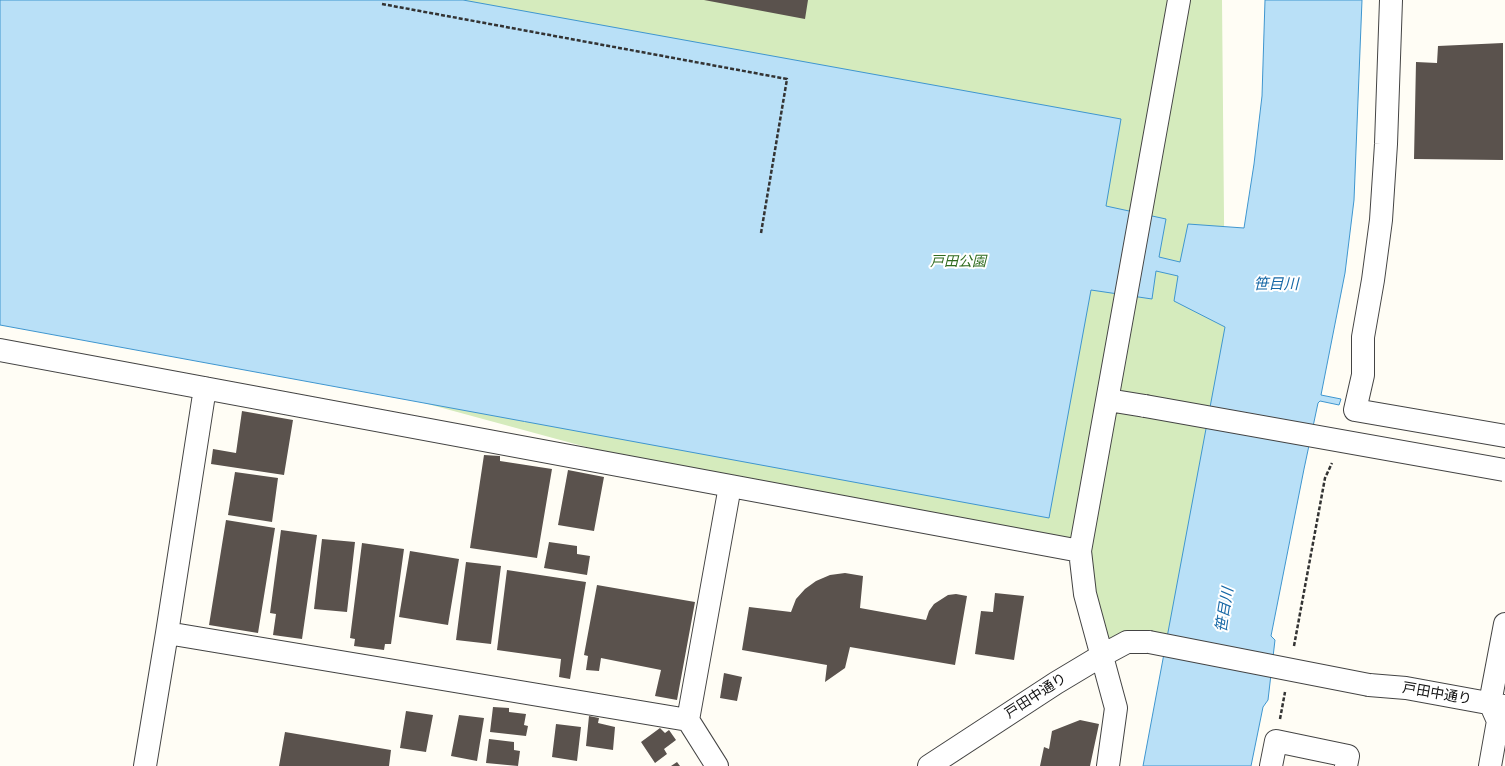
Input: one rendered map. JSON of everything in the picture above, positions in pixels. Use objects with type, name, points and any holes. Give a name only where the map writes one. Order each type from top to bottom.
[{"type":"street","points":[[1108,766],[1116,708],[1084,594],[1080,551],[1179,0]]},
{"type":"street","points":[[1391,0],[1386,144],[1381,220],[1373,280],[1363,337],[1363,374],[1355,410],[1505,436]]},
{"type":"street","points":[[0,350],[1080,551]]},
{"type":"street","points":[[145,766],[205,388]]},
{"type":"street","points":[[1108,400],[1505,470]]},
{"type":"street","points":[[717,766],[688,720],[730,486]]},
{"type":"street","points":[[1490,766],[1498,721],[1505,624]]},
{"type":"street","points":[[167,633],[688,720]]},
{"type":"street","name":"戸田中通り","points":[[929,766],[1056,683],[1127,642],[1149,642],[1369,685],[1406,688],[1498,705]]},
{"type":"street","points":[[1271,766],[1276,741],[1348,756],[1346,766]]},
{"type":"path","points":[[382,4],[787,79],[761,233]]},
{"type":"path","points":[[1293,648],[1325,478],[1334,458]]},
{"type":"path","points":[[1276,741],[1286,687]]},
{"type":"green space","name":"戸田公園","points":[[0,0],[1222,0],[1225,326],[1218,658],[1149,642],[1101,656],[1080,551],[730,486],[424,403]]},
{"type":"water","name":"戸田公園","points":[[0,0],[463,0],[1121,119],[1106,206],[1166,219],[1159,257],[1180,262],[1188,224],[1244,228],[1254,164],[1262,96],[1265,0],[1362,0],[1354,200],[1345,273],[1321,395],[1341,399],[1339,405],[1320,401],[1318,403],[1271,636],[1275,640],[1268,700],[1263,707],[1251,766],[1143,766],[1225,327],[1174,301],[1178,276],[1156,271],[1152,299],[1091,290],[1049,518],[0,325]]},
{"type":"building","points":[[704,0],[808,0],[805,19]]},
{"type":"building","points":[[1503,43],[1503,160],[1414,159],[1416,62],[1437,63],[1438,46]]},
{"type":"building","points":[[242,411],[293,420],[284,475],[211,464],[213,449],[236,453]]},
{"type":"building","points":[[484,455],[500,456],[500,461],[552,469],[537,558],[470,548]]},
{"type":"building","points":[[568,470],[604,477],[594,531],[558,525]]},
{"type":"building","points":[[235,472],[278,478],[272,522],[228,515]]},
{"type":"building","points":[[226,520],[275,528],[258,633],[209,625]]},
{"type":"building","points":[[281,530],[317,535],[302,639],[273,635],[276,614],[270,613]]},
{"type":"building","points":[[322,539],[355,542],[347,612],[314,609]]},
{"type":"building","points":[[549,542],[577,546],[577,554],[590,556],[587,575],[544,568]]},
{"type":"building","points":[[362,543],[404,549],[391,644],[385,644],[384,650],[354,646],[355,639],[350,638]]},
{"type":"building","points":[[410,551],[459,559],[448,625],[399,617]]},
{"type":"building","points":[[466,562],[501,566],[491,644],[456,640]]},
{"type":"building","points":[[507,570],[586,582],[570,679],[559,677],[561,659],[497,650]]},
{"type":"building","points":[[845,573],[863,576],[860,608],[926,620],[929,611],[934,604],[948,595],[956,594],[967,596],[955,665],[850,647],[845,668],[825,682],[827,665],[742,650],[749,607],[791,612],[796,599],[805,589],[816,581],[830,575]]},
{"type":"building","points":[[597,585],[695,602],[677,700],[655,696],[661,670],[601,658],[599,671],[586,670],[588,656],[584,655]]},
{"type":"building","points":[[995,593],[1024,596],[1014,660],[975,654],[981,611],[993,612]]},
{"type":"building","points":[[724,673],[742,677],[737,701],[720,698]]},
{"type":"building","points":[[493,707],[509,708],[509,712],[526,714],[524,725],[528,726],[526,736],[490,732]]},
{"type":"building","points":[[406,711],[433,715],[426,752],[400,748]]},
{"type":"building","points":[[459,715],[484,718],[477,761],[451,756]]},
{"type":"building","points":[[589,716],[599,718],[598,723],[615,727],[613,750],[586,746]]},
{"type":"building","points":[[1080,720],[1099,724],[1090,766],[1040,766],[1044,747],[1049,749],[1052,731]]},
{"type":"building","points":[[556,724],[581,727],[577,761],[552,757]]},
{"type":"building","points":[[660,728],[665,733],[669,730],[676,740],[664,749],[667,754],[655,763],[641,742]]},
{"type":"building","points":[[285,732],[391,750],[389,766],[279,766]]},
{"type":"building","points":[[489,739],[514,742],[514,750],[520,751],[518,766],[486,763]]},
{"type":"building","points":[[677,762],[680,766],[671,766]]},
{"type":"water label","name":"笹目川","points":[[1276,285]]},
{"type":"water label","name":"笹目川","points":[[1225,610]]}]
